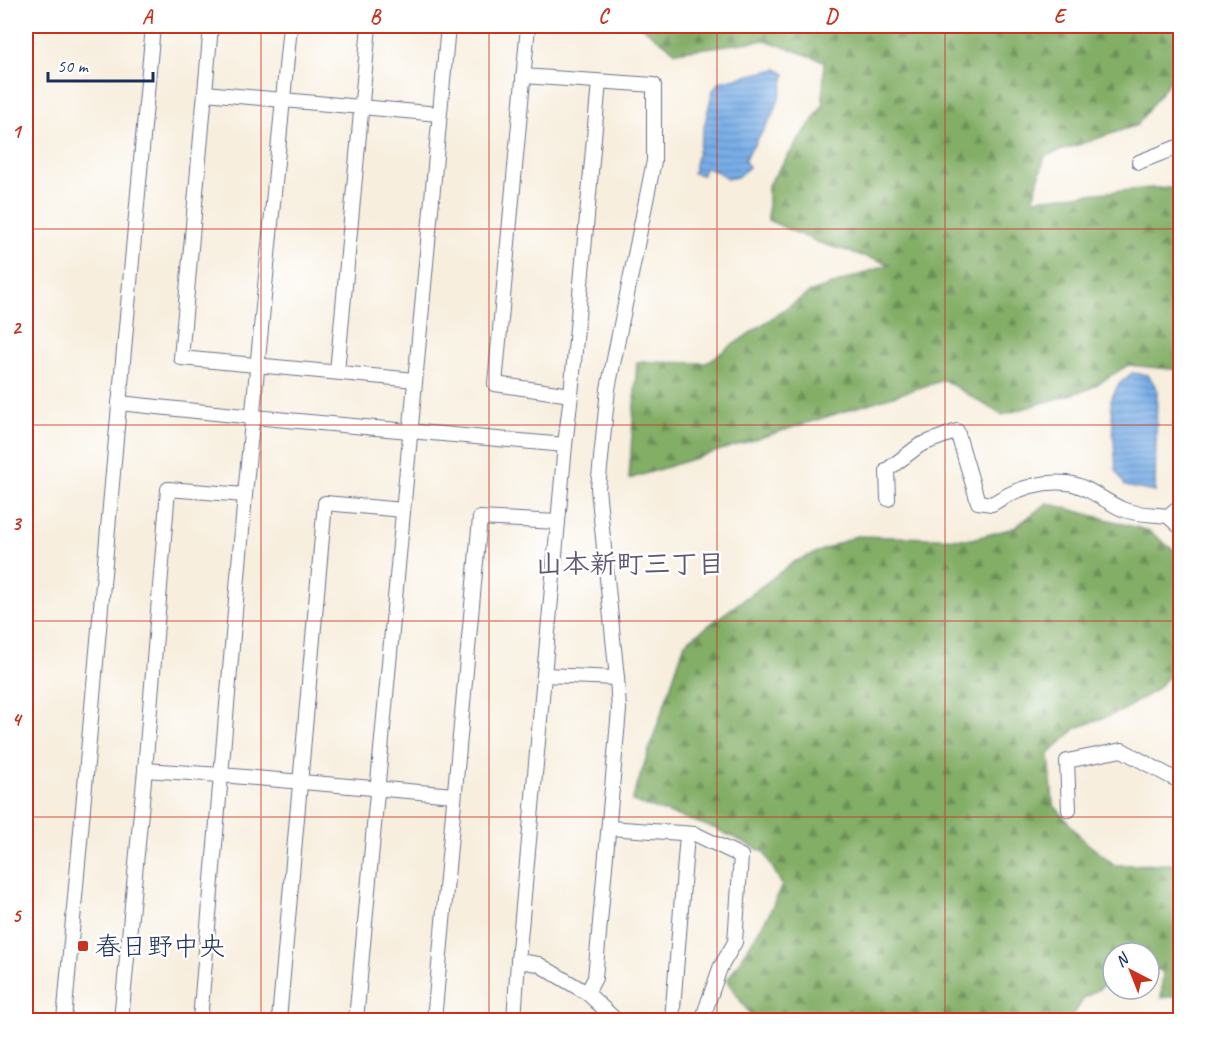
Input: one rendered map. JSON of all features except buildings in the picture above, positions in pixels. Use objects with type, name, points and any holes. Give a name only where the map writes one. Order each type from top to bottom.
[{"type":"street","points":[[64,1020],[153,26]]},
{"type":"street","points":[[211,26],[181,358],[415,380]]},
{"type":"street","points":[[200,1020],[245,495],[290,26]]},
{"type":"street","points":[[337,372],[369,26]]},
{"type":"street","points":[[356,1020],[447,26]]},
{"type":"street","points":[[528,26],[495,384],[571,395]]},
{"type":"street","points":[[523,76],[654,85],[654,161],[608,389],[598,488],[619,710],[595,978],[587,993]]},
{"type":"street","points":[[514,1020],[564,445],[571,395],[599,82]]},
{"type":"street","points":[[205,93],[439,114]]},
{"type":"street","points":[[1139,162],[1180,147]]},
{"type":"street","points":[[118,403],[564,445]]},
{"type":"street","points":[[888,499],[886,470],[920,445],[957,431],[978,502],[992,504],[1009,493],[1035,484],[1068,483],[1124,510],[1168,516],[1180,527]]},
{"type":"street","points":[[121,1020],[145,770],[168,489],[245,495]]},
{"type":"street","points":[[279,1020],[326,502],[403,510]]},
{"type":"street","points":[[1168,516],[1180,506]]},
{"type":"street","points":[[434,1020],[480,518],[558,522]]},
{"type":"street","points":[[544,675],[617,678]]},
{"type":"street","points":[[1069,810],[1067,761],[1122,750],[1173,778],[1180,779]]},
{"type":"street","points":[[145,770],[454,795]]},
{"type":"street","points":[[609,828],[695,834],[741,856],[735,942],[720,968],[702,1020]]},
{"type":"street","points":[[672,1020],[687,835]]},
{"type":"street","points":[[518,961],[538,964],[587,993],[616,1020]]},
{"type":"green space","points":[[641,26],[673,26],[685,29],[688,26],[1180,26],[1180,67],[1137,125],[1045,156],[1033,199],[1152,188],[1180,188],[1180,370],[1128,365],[1089,389],[1002,415],[944,380],[629,479],[637,362],[706,363],[809,293],[890,264],[817,242],[768,220],[768,185],[823,105],[824,61],[765,40],[676,52]]},
{"type":"green space","points":[[1047,503],[1149,531],[1180,555],[1180,666],[1154,691],[1122,711],[1076,728],[1049,754],[1053,804],[1083,840],[1115,865],[1180,864],[1180,995],[1161,998],[1163,972],[1161,971],[1161,941],[1101,941],[1101,987],[1084,998],[1070,1020],[754,1020],[727,981],[768,916],[782,885],[764,852],[714,828],[632,801],[685,643],[794,562],[856,536],[972,539],[1014,528]]},
{"type":"water","points":[[777,69],[785,74],[783,87],[770,119],[744,160],[749,167],[737,177],[727,179],[718,172],[704,167],[703,175],[693,173],[713,90],[719,82]]},
{"type":"water","points":[[1132,373],[1148,375],[1157,389],[1155,492],[1125,486],[1116,470],[1111,400],[1118,385]]},
{"type":"place","name":"春日野中央","points":[[83,946]]},
{"type":"district","name":"山本新町三丁目","points":[[630,564]]}]
